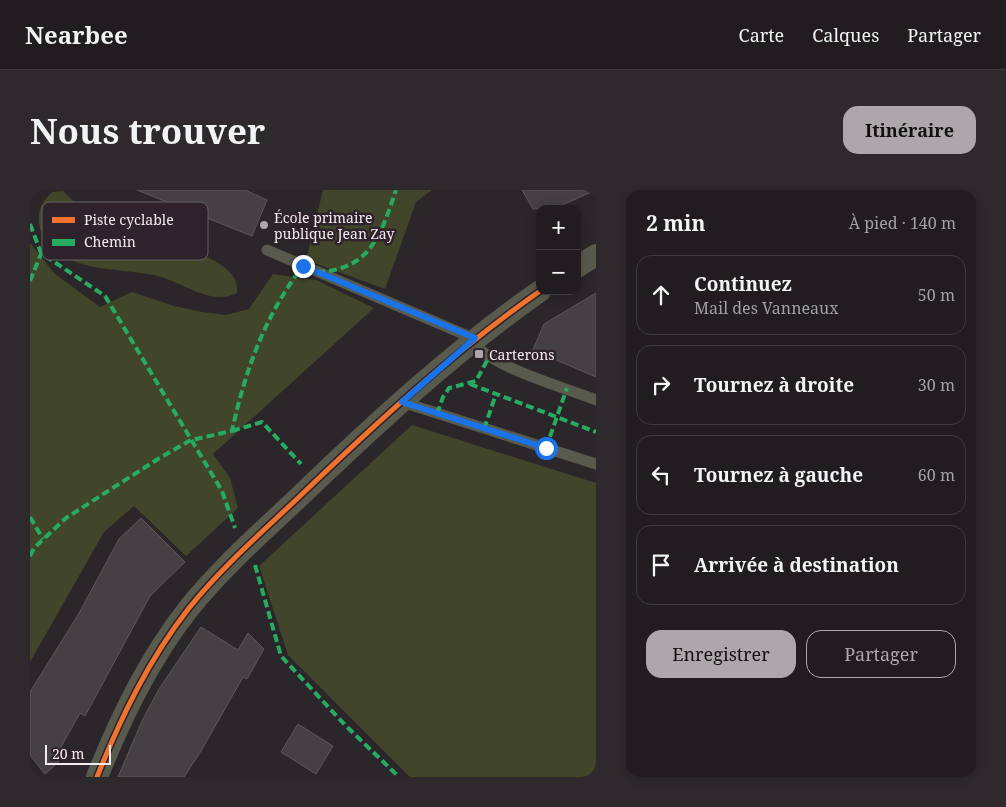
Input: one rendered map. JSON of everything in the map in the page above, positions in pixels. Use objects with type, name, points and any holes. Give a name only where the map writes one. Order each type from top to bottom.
[{"type":"street","points":[[581,264],[596,255]]},
{"type":"street","points":[[98,777],[117,727],[150,664],[189,607],[242,551],[402,402],[473,341],[536,294]]},
{"type":"lane","points":[[267,250],[473,341],[484,354],[504,364],[596,400]]},
{"type":"lane","points":[[402,402],[596,464]]},
{"type":"green space","points":[[323,190],[432,190],[416,202],[385,289],[306,260]]},
{"type":"green space","points":[[63,191],[75,202],[44,202],[52,192]]},
{"type":"green space","points":[[42,204],[42,233],[39,218]]},
{"type":"green space","points":[[30,243],[55,274],[100,307],[132,292],[174,306],[226,315],[249,309],[273,274],[316,280],[374,308],[213,454],[230,478],[238,508],[186,556],[134,506],[104,532],[30,662]]},
{"type":"green space","points":[[208,258],[222,265],[234,278],[237,293],[218,297],[199,292],[161,277],[88,266],[72,260],[208,260]]},
{"type":"green space","points":[[412,425],[596,483],[596,777],[410,777],[288,655],[259,566]]},
{"type":"building","points":[[137,190],[245,190],[267,200],[252,236],[208,218],[208,202],[167,202]]},
{"type":"building","points":[[522,190],[596,190],[562,205],[536,205],[536,209],[533,209]]},
{"type":"building","points":[[596,293],[596,377],[533,350],[544,324]]},
{"type":"building","points":[[141,518],[185,562],[150,596],[85,716],[80,713],[61,747],[67,754],[45,774],[30,755],[30,692],[78,615],[119,539]]},
{"type":"building","points":[[201,627],[238,650],[248,633],[264,649],[247,679],[243,677],[184,777],[118,777],[142,721],[159,689]]},
{"type":"building","points":[[298,724],[333,746],[316,774],[281,752]]},
{"type":"marked path","points":[[317,272],[335,270],[350,265],[362,257],[379,235],[396,190]]},
{"type":"marked path","points":[[30,224],[42,254]]},
{"type":"marked path","points":[[30,281],[42,251]]},
{"type":"marked path","points":[[51,260],[105,296],[222,491],[235,528]]},
{"type":"marked path","points":[[30,556],[34,548],[66,518],[158,459],[191,440],[232,431],[243,387],[258,344],[278,304],[303,266]]},
{"type":"marked path","points":[[437,414],[443,397],[449,388],[476,381],[489,357]]},
{"type":"marked path","points":[[470,384],[596,432]]},
{"type":"marked path","points":[[546,448],[567,388]]},
{"type":"marked path","points":[[484,429],[496,394]]},
{"type":"marked path","points":[[232,431],[262,422],[301,464]]},
{"type":"marked path","points":[[30,517],[43,539]]},
{"type":"marked path","points":[[255,565],[281,656],[345,725],[399,777]]},
{"type":"cycle path","points":[[97,777],[126,711],[161,647],[189,608],[214,579],[385,416],[476,339],[536,294]]},
{"type":"place","name":"École primaire publique Jean Zay","points":[[264,225]]},
{"type":"place","name":"Carterons","points":[[479,354]]},
{"type":"route","points":[[303,266],[475,338],[402,402],[546,448]]}]
